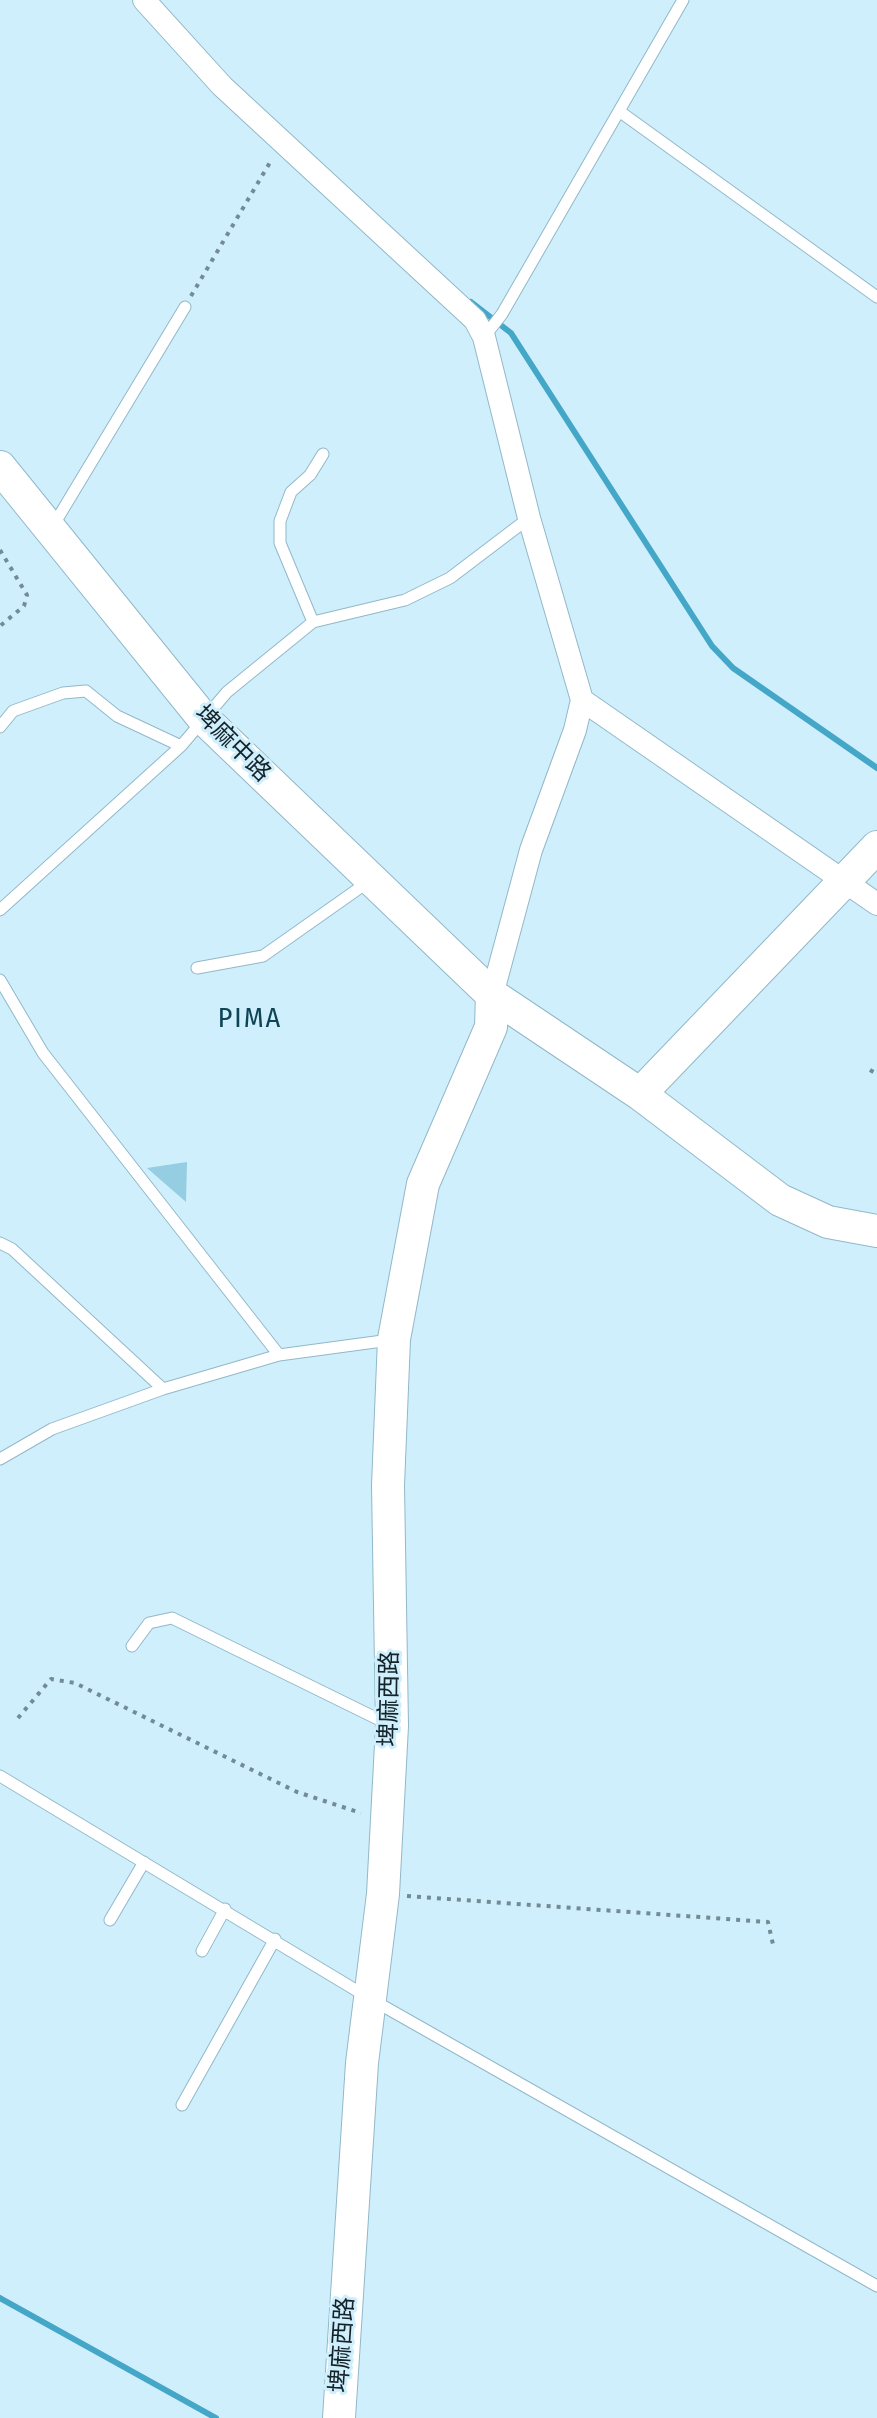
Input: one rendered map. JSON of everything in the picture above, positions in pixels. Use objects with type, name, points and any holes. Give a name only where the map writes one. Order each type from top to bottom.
[{"type":"street","points":[[144,0],[222,86],[475,320],[484,337],[529,518],[582,700],[575,730],[531,850],[492,995]]},
{"type":"street","name":"埤麻中路","points":[[0,467],[203,718],[492,995],[640,1094],[780,1200],[828,1222],[877,1231]]},
{"type":"street","points":[[582,700],[877,904]]},
{"type":"street","points":[[640,1094],[877,847]]},
{"type":"street","name":"埤麻西路","points":[[339,2418],[369,1998],[383,1894],[384,1821],[392,1726],[388,1485],[394,1339],[423,1184],[491,1027],[492,995]]},
{"type":"lane","points":[[484,337],[502,314],[683,0]]},
{"type":"lane","points":[[619,111],[877,297]]},
{"type":"lane","points":[[52,528],[185,307]]},
{"type":"lane","points":[[313,622],[280,543],[280,521],[291,492],[310,475],[323,454]]},
{"type":"lane","points":[[0,910],[181,746],[227,692],[313,622],[405,600],[450,578],[529,518]]},
{"type":"lane","points":[[0,727],[13,711],[63,693],[86,691],[117,716],[181,746]]},
{"type":"lane","points":[[197,968],[263,956],[371,879]]},
{"type":"lane","points":[[0,980],[43,1053],[279,1355]]},
{"type":"lane","points":[[0,1243],[12,1249],[163,1389]]},
{"type":"lane","points":[[0,1459],[52,1429],[163,1389],[279,1355],[394,1339]]},
{"type":"lane","points":[[132,1646],[149,1623],[172,1618],[392,1726]]},
{"type":"lane","points":[[0,1776],[369,1998],[877,2286]]},
{"type":"lane","points":[[110,1920],[144,1862]]},
{"type":"lane","points":[[202,1951],[225,1909]]},
{"type":"lane","points":[[182,2105],[275,1939]]},
{"type":"path","points":[[185,307],[281,143]]},
{"type":"path","points":[[0,550],[27,595],[24,606],[0,626]]},
{"type":"path","points":[[870,1070],[877,1074]]},
{"type":"path","points":[[18,1718],[51,1679],[75,1683],[297,1792],[384,1821]]},
{"type":"path","points":[[383,1894],[768,1922],[774,1949]]},
{"type":"shaded area","points":[[187,1162],[186,1202],[147,1168]]},
{"type":"waterway","points":[[471,302],[511,333],[712,646],[733,668],[877,768]]},
{"type":"waterway","points":[[0,2298],[216,2418]]},
{"type":"district","name":"PIMA","points":[[250,1019]]}]
